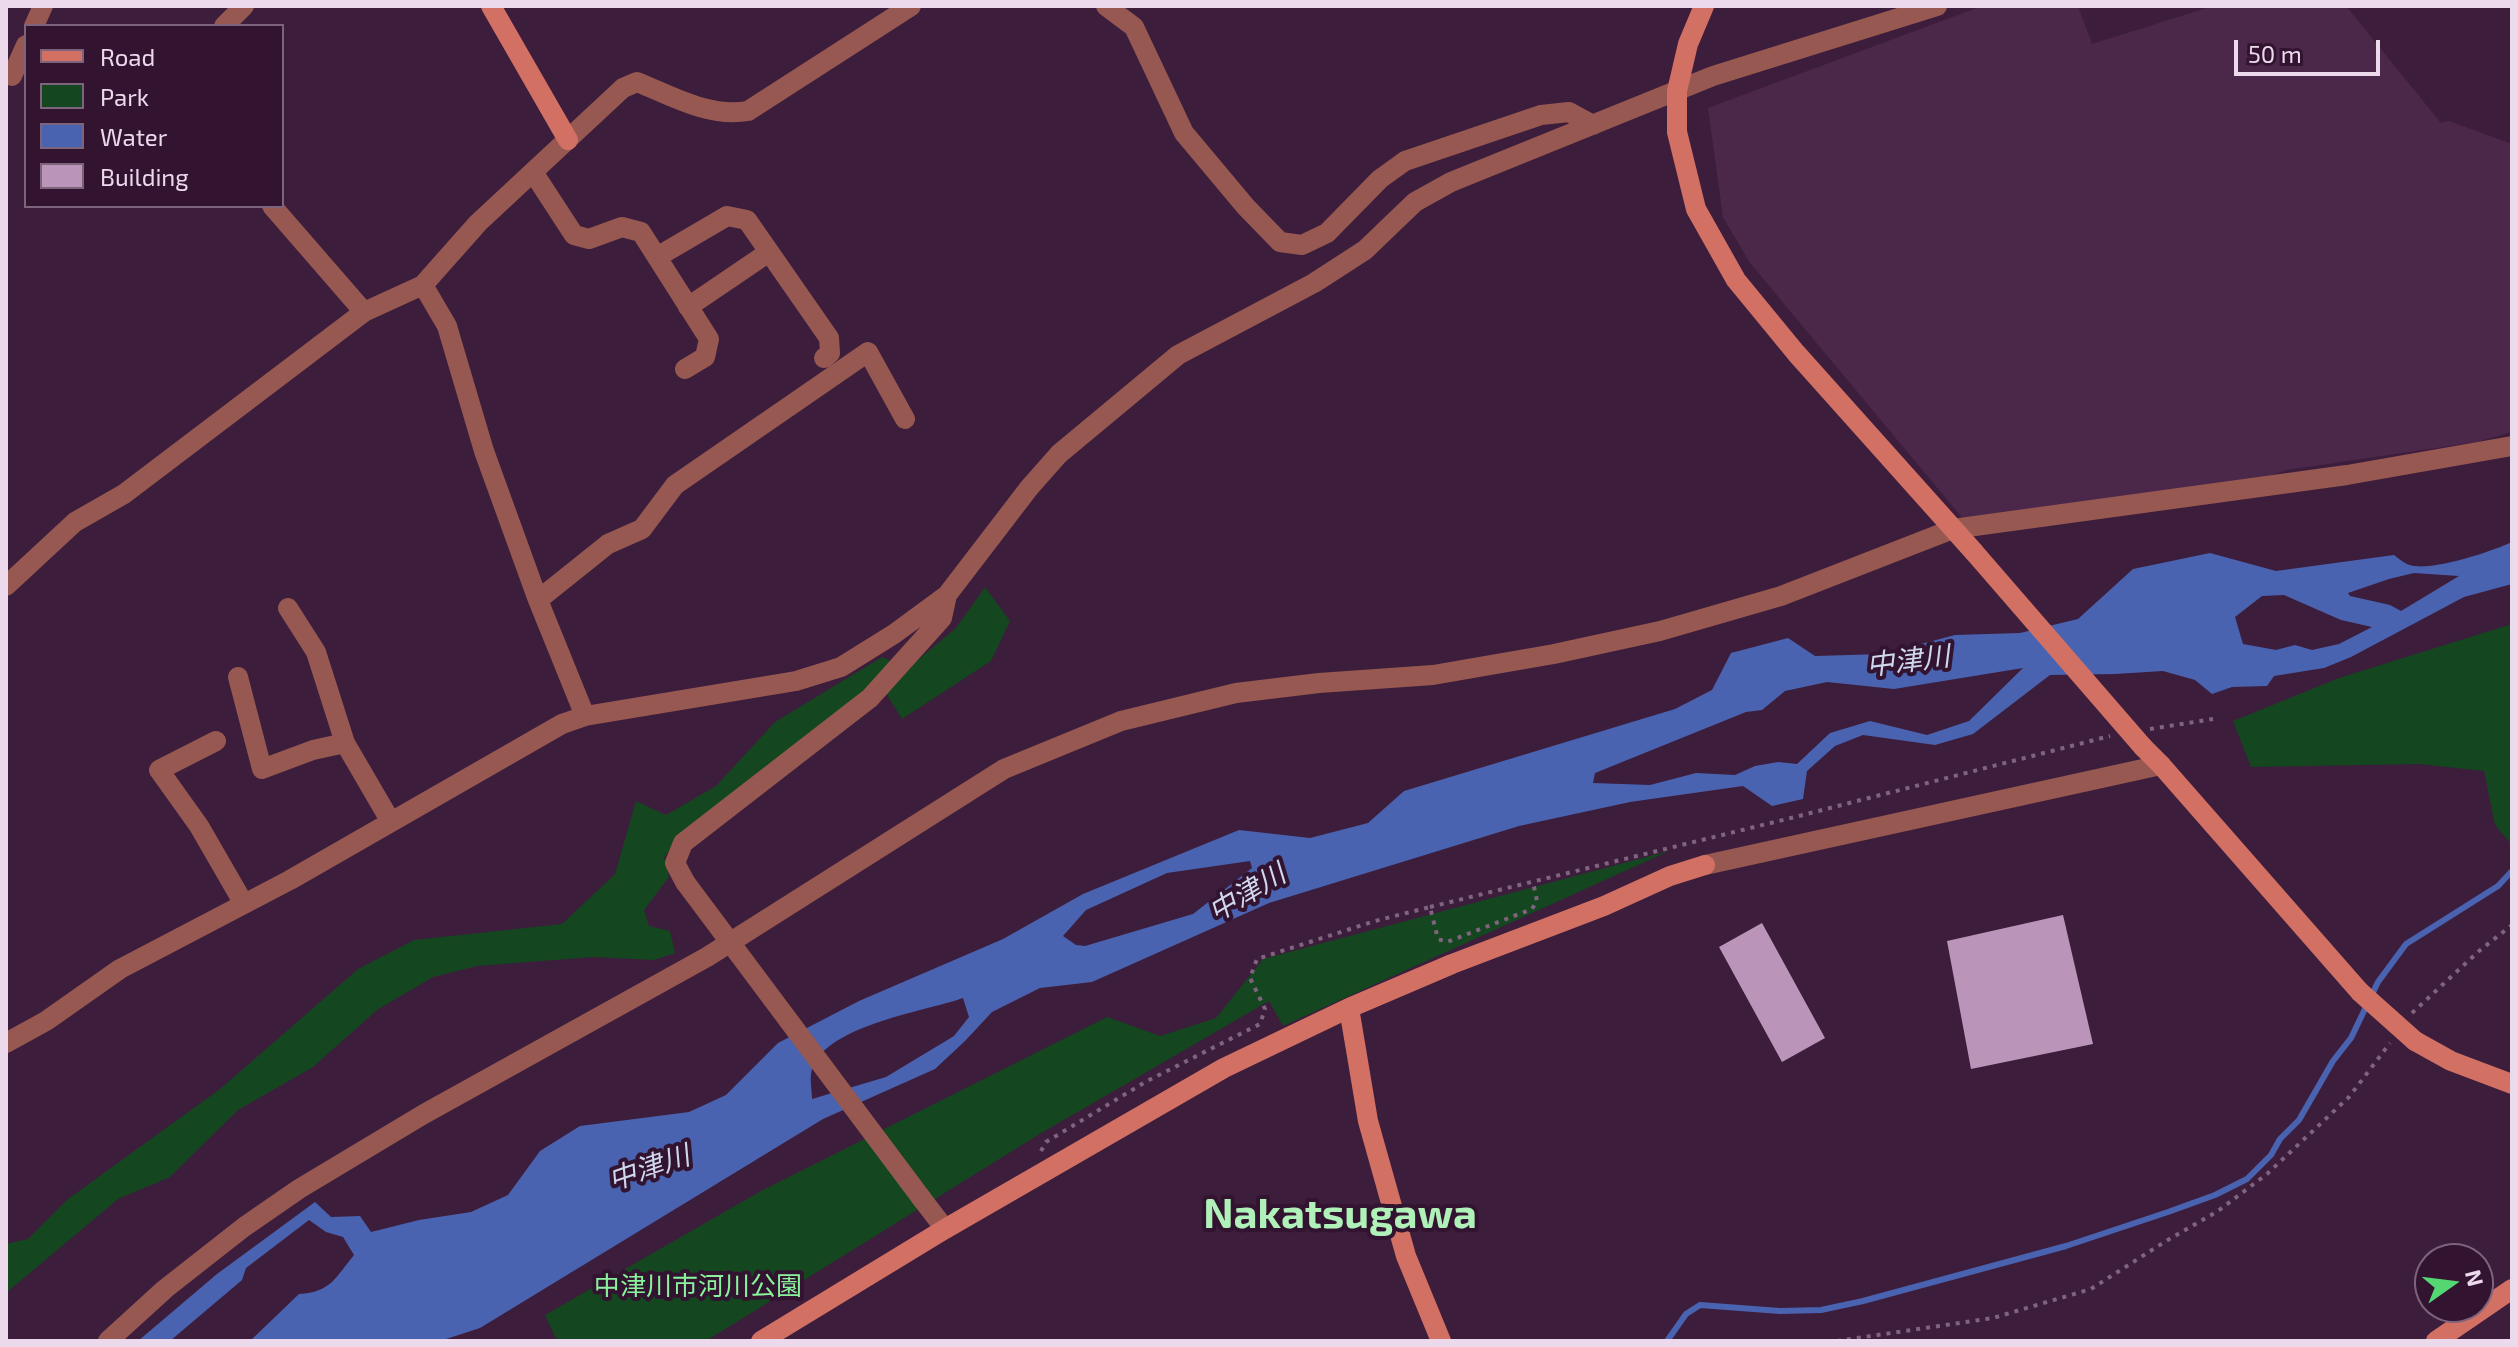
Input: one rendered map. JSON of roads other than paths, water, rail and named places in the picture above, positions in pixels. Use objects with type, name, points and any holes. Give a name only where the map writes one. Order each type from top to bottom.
[{"type":"street","points":[[226,24],[244,6]]},
{"type":"street","points":[[491,6],[568,140]]},
{"type":"street","points":[[6,586],[75,522],[124,494],[364,312],[423,285],[478,223],[623,88],[637,82],[709,110],[730,114],[748,111],[911,6]]},
{"type":"street","points":[[1106,6],[1134,27],[1184,133],[1280,242],[1302,245],[1327,233],[1380,179],[1405,161],[1541,115],[1569,112],[1593,125]]},
{"type":"street","points":[[1704,6],[1688,44],[1677,91],[1677,132],[1696,209],[1736,280],[1796,353],[2140,739],[2360,992],[2415,1041],[2451,1061],[2512,1084]]},
{"type":"street","points":[[6,1043],[46,1021],[120,969],[244,904],[562,724],[585,716],[796,681],[841,667],[894,634],[947,595],[1059,454],[1178,355],[1314,283],[1365,250],[1415,202],[1451,182],[1713,76],[1937,6]]},
{"type":"street","points":[[15,76],[24,51]]},
{"type":"street","points":[[533,172],[574,235],[589,239],[622,227],[641,232],[709,339],[705,357],[685,369]]},
{"type":"street","points":[[274,208],[364,312]]},
{"type":"street","points":[[657,257],[727,216],[747,220],[829,338],[830,353],[824,358]]},
{"type":"street","points":[[688,307],[769,252]]},
{"type":"street","points":[[423,285],[447,326],[484,451],[538,600],[585,716]]},
{"type":"street","points":[[538,600],[608,544],[642,529],[675,485],[868,352],[905,419]]},
{"type":"street","points":[[108,1341],[165,1289],[244,1227],[299,1189],[424,1114],[707,957],[1004,769],[1121,721],[1236,693],[1319,683],[1433,675],[1554,654],[1660,631],[1781,596],[1953,529],[2347,475],[2512,446]]},
{"type":"street","points":[[945,1229],[685,882],[675,863],[683,843],[870,698],[942,618],[947,595]]},
{"type":"street","points":[[288,608],[316,652],[345,743],[391,822]]},
{"type":"street","points":[[238,677],[262,769],[313,750],[345,743]]},
{"type":"street","points":[[216,741],[159,770],[199,826],[244,904]]},
{"type":"street","points":[[761,1341],[945,1229],[1224,1068],[1349,1008],[1452,964],[1604,906],[1670,876],[1705,865],[2161,765]]},
{"type":"street","points":[[1349,1008],[1368,1121],[1406,1256],[1441,1341]]},
{"type":"street","points":[[2436,1341],[2512,1289]]},
{"type":"water","name":"中津川","points":[[2512,542],[2512,584],[2464,597],[2351,657],[2324,668],[2274,676],[2267,686],[2232,687],[2212,694],[2195,680],[2163,671],[2050,675],[1973,734],[1935,745],[1863,735],[1835,746],[1807,771],[1803,799],[1772,806],[1743,786],[1630,802],[1519,826],[1269,903],[1092,982],[1040,988],[992,1012],[935,1069],[823,1119],[480,1328],[440,1341],[250,1341],[299,1294],[325,1287],[354,1255],[343,1237],[326,1232],[309,1220],[246,1268],[242,1280],[170,1341],[138,1341],[217,1274],[315,1202],[331,1217],[360,1216],[371,1232],[471,1212],[508,1195],[540,1151],[580,1126],[689,1112],[726,1095],[778,1043],[859,1001],[1003,939],[1083,894],[1239,830],[1310,838],[1368,823],[1404,791],[1675,709],[1712,690],[1731,653],[1788,638],[1815,656],[1883,654],[1955,635],[2020,633],[2078,619],[2133,569],[2210,553],[2276,571],[2394,555],[2410,565],[2432,566]],"holes":[[[2414,573],[2459,576],[2401,611],[2348,593]],[[2284,595],[2341,620],[2372,627],[2339,644],[2312,650],[2295,645],[2276,650],[2243,644],[2235,617],[2262,596]],[[2023,668],[1969,721],[1927,735],[1870,721],[1830,733],[1797,764],[1778,762],[1755,766],[1735,775],[1696,773],[1650,785],[1593,783],[1595,773],[1746,712],[1762,710],[1785,691],[1827,682],[1894,689]],[[1250,861],[1252,868],[1193,914],[1085,946],[1076,945],[1063,936],[1086,910],[1167,873]],[[963,998],[969,1017],[954,1036],[886,1077],[812,1099],[811,1074],[818,1058],[833,1044],[875,1023]]]},
{"type":"waterway","points":[[1667,1341],[1686,1314],[1700,1305],[1780,1311],[1821,1310],[1863,1301],[2066,1246],[2215,1195],[2247,1179],[2299,1120],[2333,1061],[2351,1038],[2378,982],[2406,944],[2498,886],[2512,871]]},
{"type":"district","name":"Nakatsugawa","points":[[1340,1214]]},
{"type":"park label","name":"中津川市河川公園","points":[[698,1286]]}]
